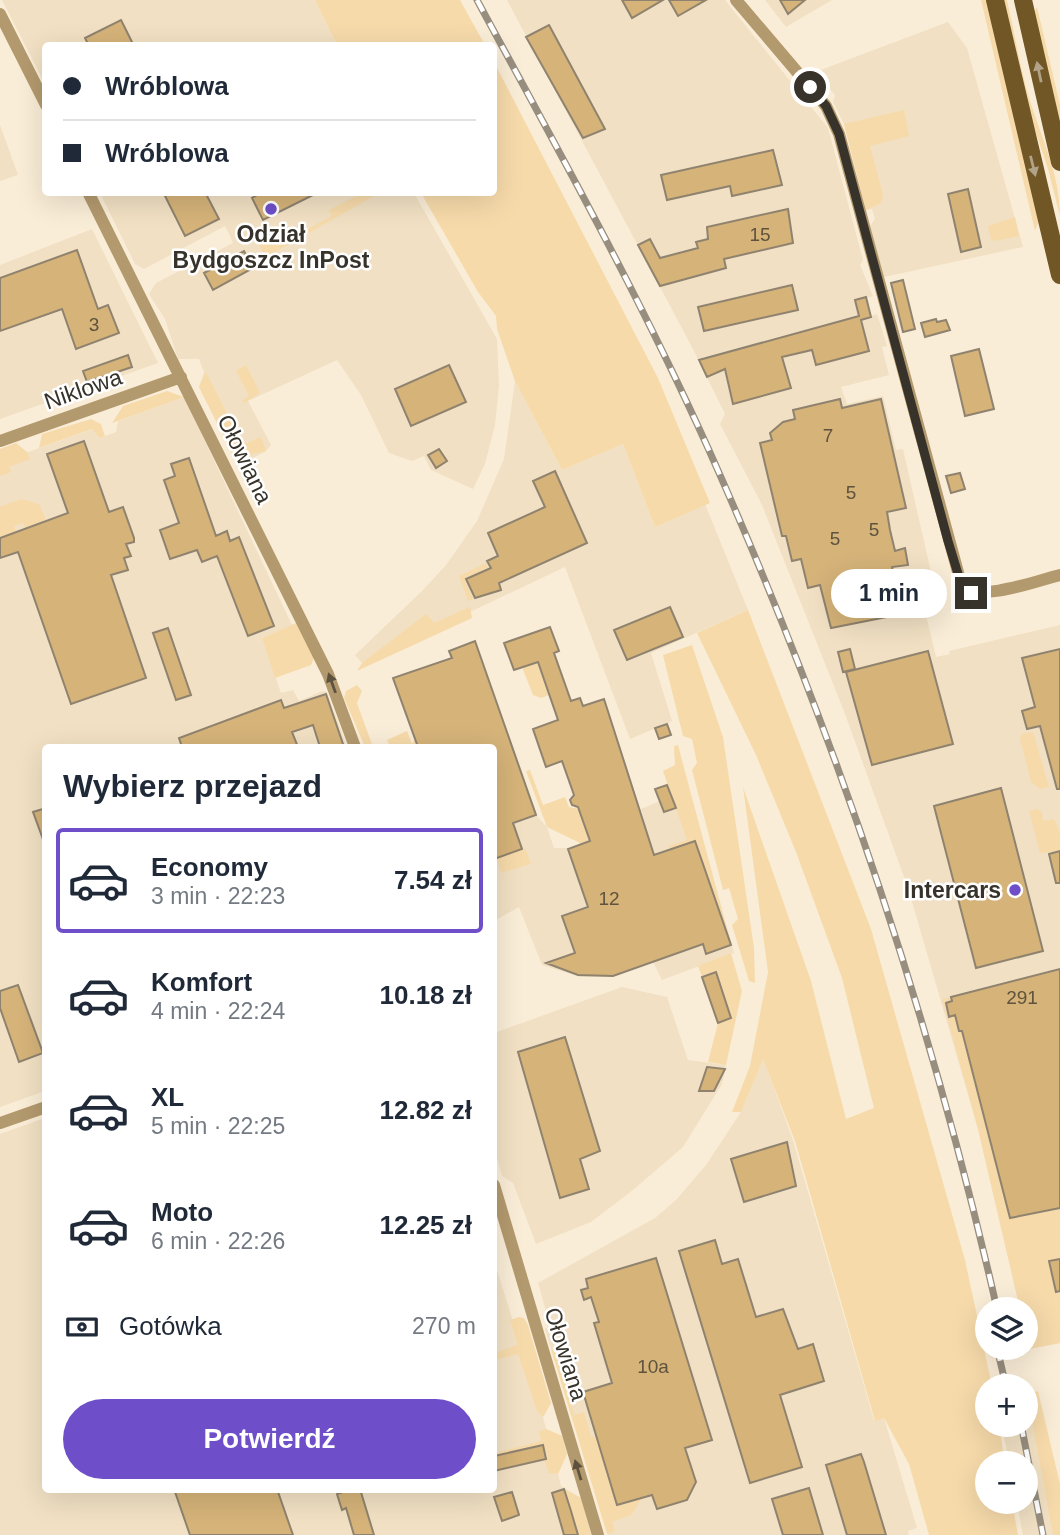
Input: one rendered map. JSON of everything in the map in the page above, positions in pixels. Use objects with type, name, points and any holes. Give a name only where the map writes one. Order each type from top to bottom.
[{"type":"main road","points":[[995,0],[1060,275]]},
{"type":"main road","points":[[1023,0],[1060,162]]},
{"type":"street","points":[[736,0],[826,106],[839,134],[962,587],[971,593],[985,593],[1060,575]]},
{"type":"street","points":[[0,14],[42,97]]},
{"type":"street","name":"Ołowiana","points":[[90,196],[328,674],[354,744]]},
{"type":"street","name":"Niklowa","points":[[0,441],[181,377]]},
{"type":"street","points":[[0,1123],[42,1108]]},
{"type":"street","name":"Ołowiana","points":[[497,1195],[598,1535]]},
{"type":"shaded area","points":[[2,0],[315,0],[336,42],[42,42],[42,78]]},
{"type":"shaded area","points":[[315,0],[460,0],[483,42],[336,42]]},
{"type":"shaded area","points":[[507,0],[725,0],[828,128],[863,260],[860,265],[873,296],[855,301],[861,320],[877,314],[887,346],[882,347],[889,375],[841,387],[847,404],[883,396],[896,450],[903,449],[939,607],[925,611],[936,657],[950,654],[949,651],[1060,625],[1060,1343],[1038,1347],[1038,1297],[1017,1297],[978,1129],[908,888],[845,714],[762,505],[720,424],[725,414]]},
{"type":"shaded area","points":[[765,0],[832,0],[786,27]]},
{"type":"shaded area","points":[[981,0],[987,0],[1039,221],[1035,231]]},
{"type":"shaded area","points":[[1002,0],[1007,0],[1027,91],[1053,168],[1060,216],[1048,169],[1024,97]]},
{"type":"shaded area","points":[[1037,7],[1060,105],[1060,130],[1033,13]]},
{"type":"shaded area","points":[[948,22],[967,48],[1023,247],[884,277],[870,226],[875,219],[872,209],[866,210],[844,124],[833,102],[835,95],[823,81],[815,81],[810,74]]},
{"type":"shaded area","points":[[497,68],[658,378],[710,503],[655,527],[623,444],[562,470],[515,381],[497,329],[496,316],[478,292],[423,196],[497,196]]},
{"type":"shaded area","points":[[904,110],[909,136],[870,146],[883,195],[881,203],[866,210],[844,124]]},
{"type":"shaded area","points":[[0,125],[18,175],[0,181]]},
{"type":"shaded area","points":[[101,196],[416,196],[497,339],[499,386],[495,425],[485,464],[473,489],[431,470],[424,456],[412,461],[389,453],[361,395],[337,360],[248,401],[271,445],[266,451],[238,466],[199,387],[204,372],[199,359],[178,359],[165,319],[149,294],[156,283],[233,243],[225,226],[144,269],[135,264]]},
{"type":"shaded area","points":[[356,196],[374,196],[266,257],[258,244],[265,241],[279,245],[332,216],[329,210]]},
{"type":"shaded area","points":[[1015,217],[1019,236],[995,241],[991,239],[988,226]]},
{"type":"shaded area","points":[[92,229],[158,363],[0,419],[0,265]]},
{"type":"shaded area","points":[[246,365],[260,393],[244,403],[242,400],[249,396],[236,371]]},
{"type":"shaded area","points":[[206,372],[243,445],[261,437],[266,451],[235,458],[199,387]]},
{"type":"shaded area","points":[[515,381],[562,470],[623,444],[655,527],[705,504],[748,610],[651,653],[672,721],[630,739],[565,567],[362,663],[355,655],[446,565],[477,521],[504,459]]},
{"type":"shaded area","points":[[167,391],[184,397],[112,423],[123,406]]},
{"type":"shaded area","points":[[184,397],[292,625],[262,638],[281,693],[293,690],[299,701],[322,691],[327,692],[346,744],[42,744],[42,1092],[0,1107],[0,462],[93,429],[100,438],[116,432],[118,421]]},
{"type":"shaded area","points":[[91,419],[101,424],[105,436],[100,438],[92,429],[39,448],[42,434]]},
{"type":"shaded area","points":[[16,443],[27,452],[30,459],[9,467],[11,472],[0,476],[0,449]]},
{"type":"shaded area","points":[[21,499],[39,504],[46,520],[25,529],[23,523],[14,526],[16,532],[0,538],[0,507]]},
{"type":"shaded area","points":[[486,563],[488,568],[465,580],[473,599],[468,601],[459,576]]},
{"type":"shaded area","points":[[470,607],[472,618],[357,671],[362,663],[426,614],[434,623]]},
{"type":"shaded area","points":[[748,610],[871,929],[965,1260],[975,1307],[975,1360],[986,1360],[989,1374],[975,1374],[975,1437],[1001,1437],[1003,1451],[975,1451],[975,1514],[1014,1514],[1018,1535],[929,1535],[909,1464],[884,1418],[875,1421],[795,1141],[763,1059],[741,1112],[732,1112],[750,1066],[768,972],[743,787],[811,981],[846,1119],[874,1108],[842,978],[796,852],[756,755],[697,633]]},
{"type":"shaded area","points":[[296,623],[314,658],[311,665],[275,678],[262,638]]},
{"type":"shaded area","points":[[692,645],[723,737],[754,948],[755,983],[749,981],[732,925],[738,919],[729,888],[723,890],[692,770],[697,763],[692,739],[683,736],[663,655]]},
{"type":"shaded area","points":[[536,659],[549,695],[541,698],[533,695],[522,667]]},
{"type":"shaded area","points":[[357,685],[362,691],[357,703],[372,744],[364,744],[344,698],[346,691]]},
{"type":"shaded area","points":[[502,716],[536,815],[547,827],[554,848],[568,848],[645,823],[641,809],[660,801],[664,812],[693,802],[734,953],[662,980],[653,962],[613,976],[580,977],[542,965],[519,907],[497,919],[497,744],[420,744]]},
{"type":"shaded area","points":[[407,731],[412,744],[389,744],[387,740]]},
{"type":"shaded area","points":[[1033,732],[1049,787],[1040,789],[1031,782],[1020,738],[1022,734]]},
{"type":"shaded area","points":[[678,745],[731,945],[695,842],[670,850],[669,846],[687,840],[663,771],[675,765],[674,746]]},
{"type":"shaded area","points":[[530,770],[543,805],[565,797],[569,807],[579,809],[590,841],[582,844],[547,827],[526,771]]},
{"type":"shaded area","points":[[1037,809],[1042,812],[1043,821],[1054,819],[1060,833],[1060,851],[1040,853],[1029,811]]},
{"type":"shaded area","points":[[526,850],[531,864],[501,873],[497,858]]},
{"type":"shaded area","points":[[731,953],[742,991],[726,1065],[708,1062],[718,1023],[731,1018],[716,972],[702,977],[698,966]]},
{"type":"shaded area","points":[[622,987],[667,997],[688,1060],[726,1065],[722,1084],[683,1147],[591,1222],[536,1244],[513,1183],[502,1176],[497,1158],[497,1032]]},
{"type":"shaded area","points":[[953,997],[954,1001],[946,1003],[949,1016],[957,1015],[962,1032],[1060,1007],[983,1117],[1010,1218],[1060,1208],[1060,1343],[1038,1347],[1038,1297],[1017,1297],[978,1129],[942,999]]},
{"type":"shaded area","points":[[763,1058],[793,1140],[874,1420],[884,1418],[917,1528],[908,1531],[909,1535],[608,1535],[545,1329],[550,1325],[538,1283],[655,1218],[676,1200],[706,1165],[741,1112]]},
{"type":"shaded area","points":[[42,1119],[42,1493],[497,1493],[497,1270],[521,1346],[551,1403],[543,1417],[546,1429],[562,1436],[567,1454],[558,1474],[561,1486],[581,1498],[591,1535],[0,1535],[0,1134]]},
{"type":"shaded area","points":[[524,1318],[528,1325],[551,1403],[543,1417],[537,1411],[518,1354],[497,1359],[497,1352],[518,1345],[510,1320]]},
{"type":"shaded area","points":[[551,1349],[559,1353],[572,1395],[569,1397],[574,1415],[584,1412],[591,1437],[596,1436],[617,1505],[642,1498],[631,1515],[612,1522],[615,1531],[607,1534]]},
{"type":"shaded area","points":[[1038,1391],[1060,1484],[1060,1535],[1053,1535],[1035,1437],[1038,1437]]},
{"type":"shaded area","points":[[546,1429],[562,1436],[567,1454],[558,1474],[549,1473],[544,1459],[548,1457],[542,1445],[497,1455],[497,1452],[541,1441],[539,1431]]},
{"type":"shaded area","points":[[1004,1437],[1035,1437],[1038,1451],[1007,1451]]},
{"type":"shaded area","points":[[1038,1451],[1054,1535],[1023,1535],[1019,1514],[1038,1514]]},
{"type":"shaded area","points":[[564,1489],[581,1498],[591,1535],[578,1535]]},
{"type":"building","points":[[622,0],[663,0],[632,18]]},
{"type":"building","points":[[669,0],[706,0],[678,16]]},
{"type":"building","points":[[780,0],[805,0],[788,14]]},
{"type":"building","points":[[121,20],[132,42],[87,42],[85,38]]},
{"type":"building","points":[[549,25],[605,129],[583,138],[526,37]]},
{"type":"building","points":[[773,150],[782,185],[732,196],[730,186],[667,200],[661,175]]},
{"type":"building","points":[[968,189],[981,247],[961,252],[948,194]]},
{"type":"building","points":[[165,196],[207,196],[219,219],[185,236]]},
{"type":"building","name":"Odział Bydgoszcz InPost","points":[[255,196],[311,196],[263,220],[252,198]]},
{"type":"building","points":[[788,209],[793,243],[724,259],[726,268],[660,286],[638,245],[650,239],[660,258],[698,248],[696,242],[708,239],[707,227]]},
{"type":"building","points":[[77,250],[98,309],[108,305],[119,333],[76,349],[62,309],[0,331],[0,278]]},
{"type":"building","points":[[244,251],[253,268],[213,290],[204,273]]},
{"type":"building","points":[[903,280],[915,329],[903,332],[891,283]]},
{"type":"building","points":[[792,285],[798,310],[704,331],[698,307]]},
{"type":"building","points":[[866,297],[871,317],[861,320],[869,351],[816,365],[812,350],[782,357],[791,388],[733,404],[725,369],[707,377],[699,360],[859,316],[855,300]]},
{"type":"building","points":[[936,319],[937,322],[946,320],[950,330],[925,337],[921,323]]},
{"type":"building","points":[[979,349],[994,409],[965,416],[951,356]]},
{"type":"building","points":[[128,355],[132,367],[87,382],[83,371]]},
{"type":"building","points":[[449,365],[466,402],[411,426],[395,389]]},
{"type":"building","points":[[840,399],[842,408],[881,399],[906,508],[887,512],[895,551],[905,548],[908,565],[892,567],[902,614],[831,628],[820,585],[808,588],[801,559],[792,561],[786,536],[782,536],[760,443],[772,440],[770,433],[783,422],[795,419],[793,410]]},
{"type":"building","points":[[84,441],[109,512],[123,507],[134,538],[134,542],[126,544],[131,556],[124,558],[128,570],[111,575],[146,678],[71,704],[18,552],[0,558],[0,538],[68,513],[47,454]]},
{"type":"building","points":[[439,449],[447,461],[436,468],[428,455]]},
{"type":"building","points":[[189,458],[216,536],[227,531],[230,541],[239,537],[274,626],[248,636],[217,556],[202,562],[197,550],[170,559],[160,530],[179,523],[164,480],[175,476],[171,464]]},
{"type":"building","points":[[555,471],[587,543],[499,583],[501,590],[475,598],[466,579],[491,568],[487,561],[498,556],[488,533],[545,507],[533,481]]},
{"type":"building","points":[[960,473],[965,489],[951,493],[946,476]]},
{"type":"building","points":[[670,607],[683,637],[627,660],[614,630]]},
{"type":"building","points":[[550,627],[559,651],[554,653],[571,701],[580,698],[583,706],[604,699],[654,855],[695,841],[731,945],[706,954],[703,944],[613,976],[578,975],[546,963],[575,953],[562,916],[588,907],[568,849],[590,841],[578,807],[572,805],[570,800],[574,795],[562,761],[546,767],[533,729],[558,720],[538,662],[514,670],[504,643]]},
{"type":"building","points":[[168,628],[191,695],[176,700],[153,633]]},
{"type":"building","points":[[475,641],[536,815],[513,823],[522,849],[497,858],[497,744],[417,744],[393,678],[452,658],[449,651]]},
{"type":"building","points":[[850,649],[855,669],[843,672],[838,652]]},
{"type":"building","points":[[1060,649],[1060,789],[1057,789],[1040,726],[1027,729],[1022,711],[1035,707],[1022,658]]},
{"type":"building","points":[[928,651],[953,744],[872,765],[846,672]]},
{"type":"building","points":[[326,694],[343,744],[319,744],[313,725],[292,732],[297,744],[181,744],[179,738],[281,700],[284,708]]},
{"type":"building","points":[[667,724],[671,735],[659,739],[655,728]]},
{"type":"building","points":[[667,785],[676,808],[664,812],[655,789]]},
{"type":"building","points":[[1001,788],[1043,951],[976,968],[934,806]]},
{"type":"building","points":[[42,809],[42,837],[33,812]]},
{"type":"building","points":[[1060,851],[1060,883],[1056,883],[1049,854]]},
{"type":"building","points":[[1060,969],[1060,1208],[1010,1218],[962,1031],[959,1031],[955,1015],[949,1017],[946,1003],[952,1001],[951,997]]},
{"type":"building","points":[[716,972],[731,1018],[718,1023],[702,977]]},
{"type":"building","points":[[18,985],[42,1053],[19,1062],[0,1008],[0,991]]},
{"type":"building","points":[[565,1037],[600,1151],[580,1159],[589,1189],[560,1198],[518,1052]]},
{"type":"building","points":[[707,1067],[725,1069],[714,1091],[699,1091]]},
{"type":"building","points":[[787,1142],[796,1186],[744,1202],[731,1159]]},
{"type":"building","points":[[715,1240],[722,1264],[738,1259],[756,1317],[783,1309],[798,1349],[813,1344],[824,1381],[780,1395],[802,1467],[750,1483],[679,1251]]},
{"type":"building","points":[[656,1258],[712,1440],[685,1448],[696,1482],[687,1500],[657,1509],[652,1495],[617,1505],[583,1392],[612,1383],[594,1323],[599,1322],[591,1297],[584,1300],[581,1290],[588,1288],[586,1279]]},
{"type":"building","points":[[1060,1259],[1060,1291],[1056,1292],[1049,1261]]},
{"type":"building","points":[[543,1445],[546,1459],[497,1470],[497,1455]]},
{"type":"building","points":[[861,1454],[886,1535],[847,1535],[826,1465]]},
{"type":"building","points":[[809,1488],[823,1535],[783,1535],[772,1499]]},
{"type":"building","points":[[564,1489],[578,1535],[564,1535],[552,1493]]},
{"type":"building","points":[[512,1492],[519,1515],[502,1521],[494,1497]]},
{"type":"building","points":[[175,1493],[278,1493],[293,1535],[190,1535]]},
{"type":"building","points":[[361,1493],[374,1535],[354,1535],[346,1508],[342,1510],[337,1494]]},
{"type":"railway","points":[[477,0],[597,222],[682,391],[796,658],[874,871],[909,980],[941,1089],[994,1297]]},
{"type":"railway","points":[[1000,1360],[1003,1374]]},
{"type":"railway","points":[[1024,1437],[1043,1535]]},
{"type":"place","name":"Odział Bydgoszcz InPost","points":[[271,209]]},
{"type":"place","name":"Intercars","points":[[1015,890]]},
{"type":"route","points":[[810,87],[826,106],[839,134],[948,541],[962,587],[971,593]]}]
